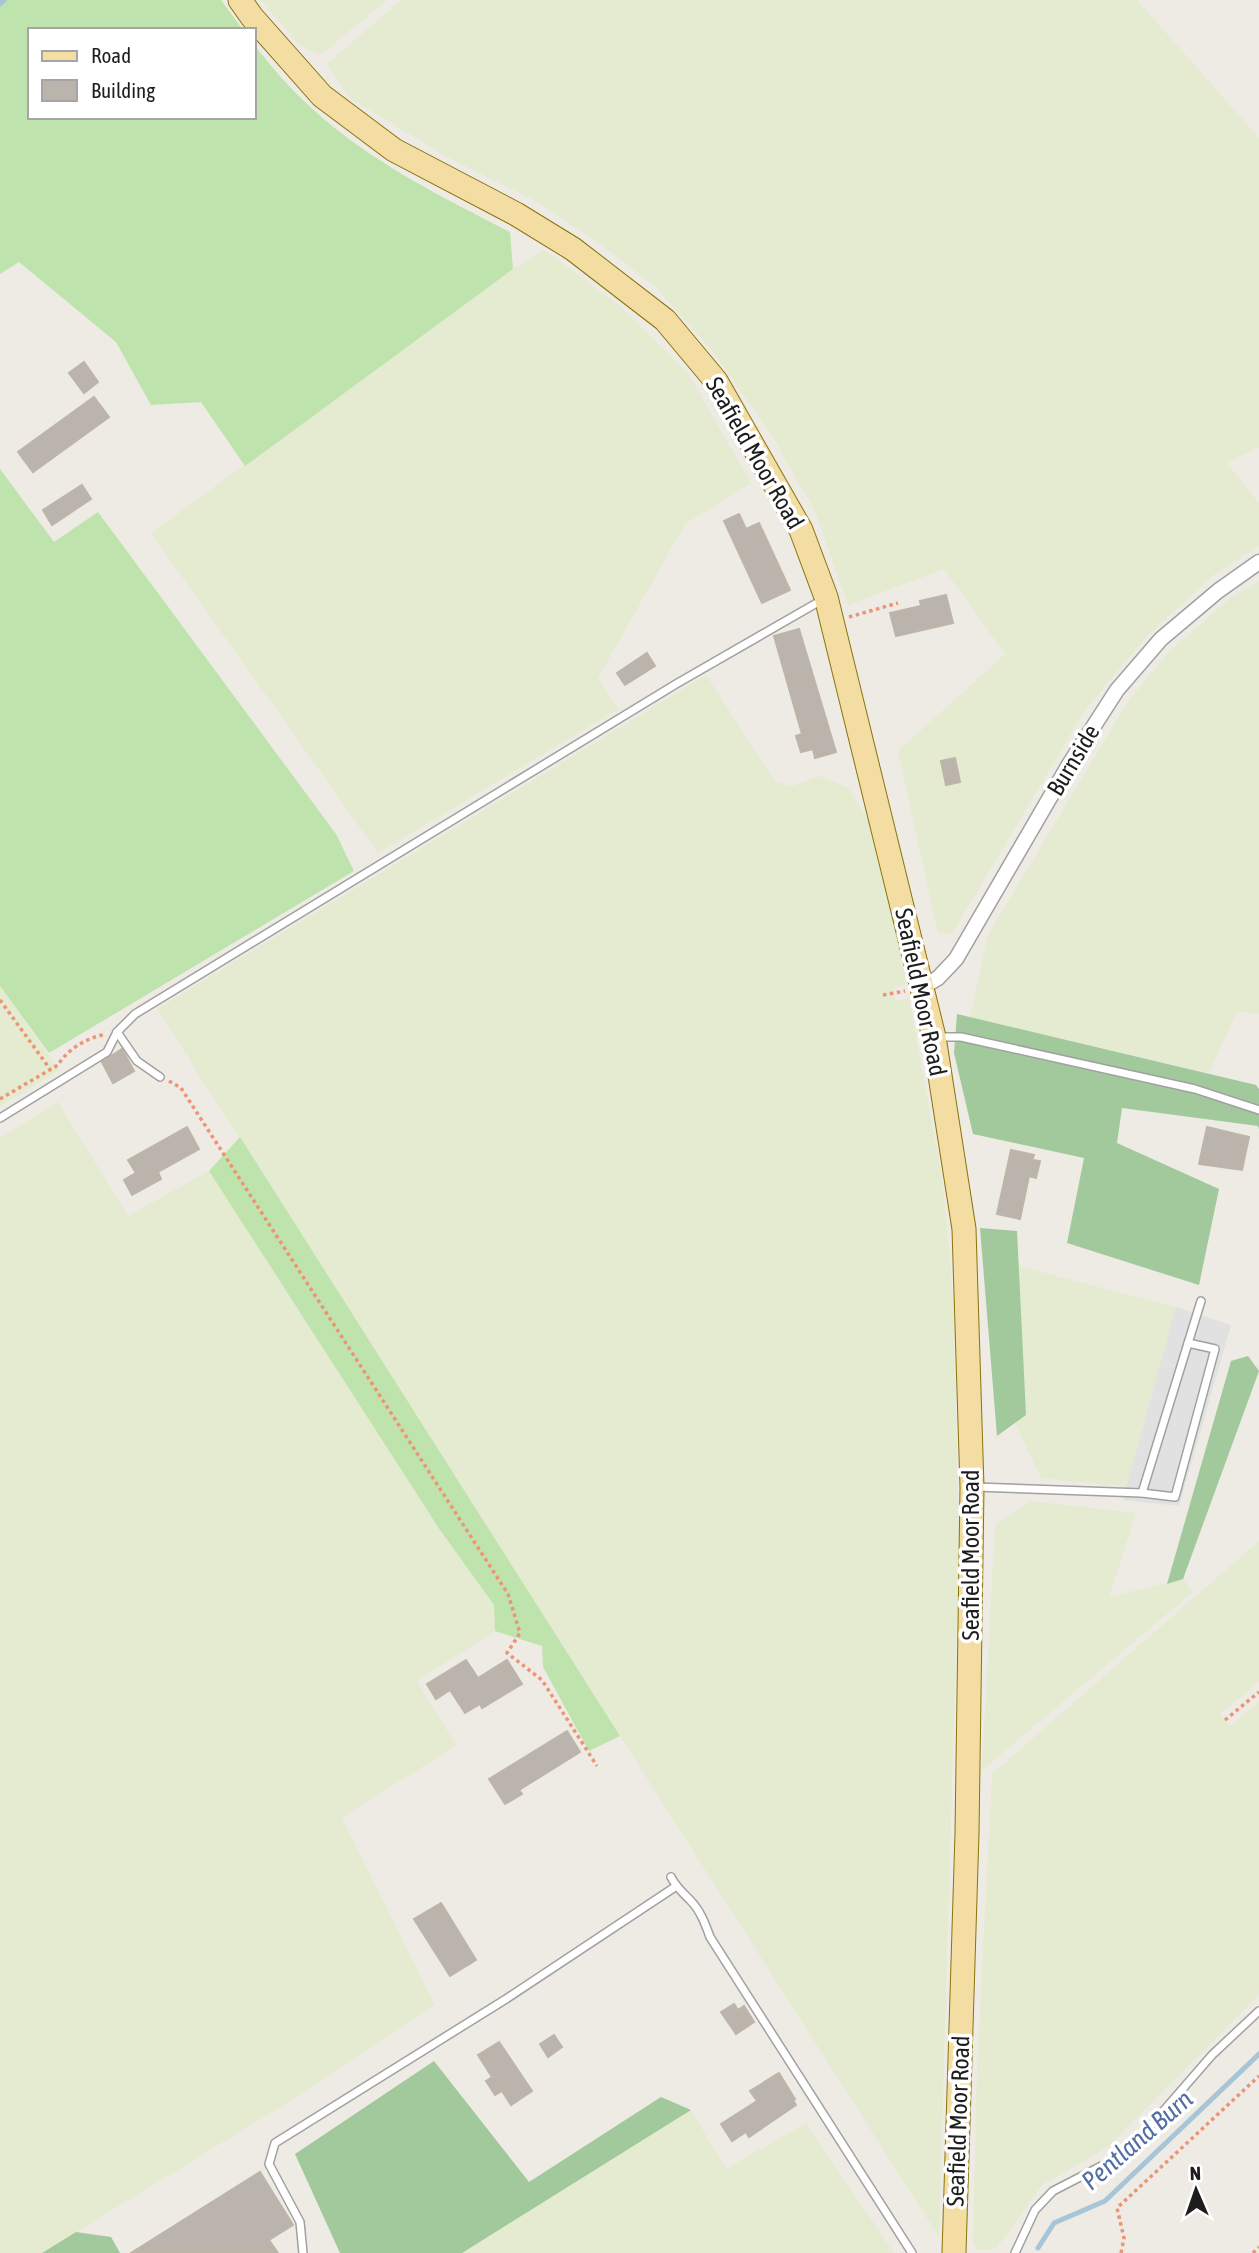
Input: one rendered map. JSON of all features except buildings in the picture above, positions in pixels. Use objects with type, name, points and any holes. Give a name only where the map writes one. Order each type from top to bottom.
[{"type":"main road","name":"Seafield Moor Road","points":[[240,0],[322,96],[394,150],[516,214],[573,249],[665,320],[716,381],[801,530],[826,597],[934,1037],[964,1229],[972,1487],[967,1833],[954,2253]]},
{"type":"street","name":"Burnside","points":[[923,987],[939,978],[956,959],[1070,763],[1117,690],[1161,639],[1218,591],[1259,562]]},
{"type":"lane","points":[[0,1118],[107,1052],[117,1032],[135,1014],[676,684],[826,597]]},
{"type":"lane","points":[[117,1032],[137,1061],[160,1077]]},
{"type":"lane","points":[[934,1037],[961,1037],[1195,1089],[1259,1110]]},
{"type":"lane","points":[[1142,1493],[1201,1301]]},
{"type":"lane","points":[[972,1487],[1142,1493],[1175,1497],[1215,1349],[1188,1343]]},
{"type":"lane","points":[[671,1877],[676,1887],[692,1901],[710,1937],[912,2253]]},
{"type":"lane","points":[[303,2253],[300,2222],[269,2164],[275,2143],[506,2000],[676,1887]]},
{"type":"lane","points":[[1014,2253],[1035,2210],[1053,2191],[1115,2159],[1146,2131],[1212,2055],[1259,2011]]},
{"type":"path","points":[[832,622],[898,603]]},
{"type":"path","points":[[0,1000],[50,1069]]},
{"type":"path","points":[[0,1099],[58,1065],[64,1055],[93,1037],[117,1032]]},
{"type":"path","points":[[160,1077],[181,1088],[508,1594],[520,1633],[507,1653],[542,1680],[597,1766]]},
{"type":"path","points":[[1225,1720],[1259,1692]]},
{"type":"path","points":[[1121,2253],[1124,2238],[1117,2208],[1259,2076]]},
{"type":"path","points":[[1253,2253],[1259,2246]]},
{"type":"green space","points":[[0,0],[221,0],[242,28],[28,28],[28,119],[256,119],[256,46],[309,106],[370,154],[437,194],[510,232],[513,269],[245,466],[201,402],[151,405],[116,342],[19,262],[0,274]]},
{"type":"green space","points":[[261,0],[387,0],[320,55],[299,45]]},
{"type":"green space","points":[[401,0],[1137,0],[1259,138],[1259,447],[1227,463],[1259,503],[1259,546],[1215,574],[1149,634],[1087,707],[952,933],[938,933],[898,751],[1005,654],[944,569],[848,605],[814,509],[772,436],[714,353],[656,288],[615,255],[534,200],[449,158],[348,97],[327,64]]},
{"type":"green space","points":[[545,250],[622,308],[689,375],[751,483],[685,524],[598,678],[618,709],[378,853],[151,533],[513,269]]},
{"type":"green space","points":[[0,469],[54,542],[98,512],[336,834],[354,871],[49,1053],[0,986]]},
{"type":"green space","points":[[1259,581],[1259,1014],[1237,1011],[1209,1073],[970,1017],[988,935],[1129,700],[1168,653],[1230,598]]},
{"type":"green space","points":[[706,675],[776,782],[792,786],[821,776],[848,788],[872,826],[907,984],[893,988],[894,994],[896,1001],[909,998],[942,1178],[954,1326],[959,1542],[939,2237],[157,1009]]},
{"type":"green space","points":[[0,986],[59,1070],[0,1106]]},
{"type":"green space","points":[[957,1014],[1256,1085],[1259,1089],[1259,1129],[1258,1126],[1122,1108],[1117,1143],[1219,1189],[1199,1285],[1067,1243],[1084,1158],[973,1134],[954,1053]]},
{"type":"green space","points":[[58,1102],[128,1216],[209,1171],[440,1530],[494,1605],[495,1631],[417,1681],[456,1745],[342,1818],[435,2005],[277,2109],[42,2253],[0,2253],[0,1138]]},
{"type":"green space","points":[[240,1137],[620,1736],[589,1751],[543,1667],[542,1646],[495,1631],[494,1605],[440,1530],[209,1171]]},
{"type":"green space","points":[[980,1228],[1017,1231],[1026,1415],[997,1436]]},
{"type":"green space","points":[[1014,1265],[1176,1307],[1127,1487],[1041,1478],[1015,1423]]},
{"type":"green space","points":[[1248,1356],[1259,1371],[1183,1579],[1167,1584],[1231,1361]]},
{"type":"green space","points":[[1031,1501],[1136,1513],[1109,1597],[1183,1579],[1193,1592],[982,1770],[995,1525]]},
{"type":"green space","points":[[1259,1541],[1259,1682],[1220,1714],[1230,1726],[1259,1702],[1259,1995],[1108,2147],[1042,2185],[996,2249],[977,2249],[973,2243],[977,2072],[992,1774]]},
{"type":"green space","points":[[434,2061],[529,2182],[661,2097],[691,2110],[462,2253],[340,2253],[295,2154]]},
{"type":"green space","points":[[691,2110],[726,2169],[806,2123],[894,2253],[462,2253]]},
{"type":"green space","points":[[76,2232],[111,2237],[120,2253],[42,2253]]},
{"type":"shaded area","points":[[1176,1307],[1231,1325],[1179,1506],[1123,1500]]},
{"type":"waterway","points":[[0,4],[4,0]]},
{"type":"waterway","name":"Pentland Burn","points":[[1038,2248],[1054,2223],[1105,2201],[1259,2054]]}]
